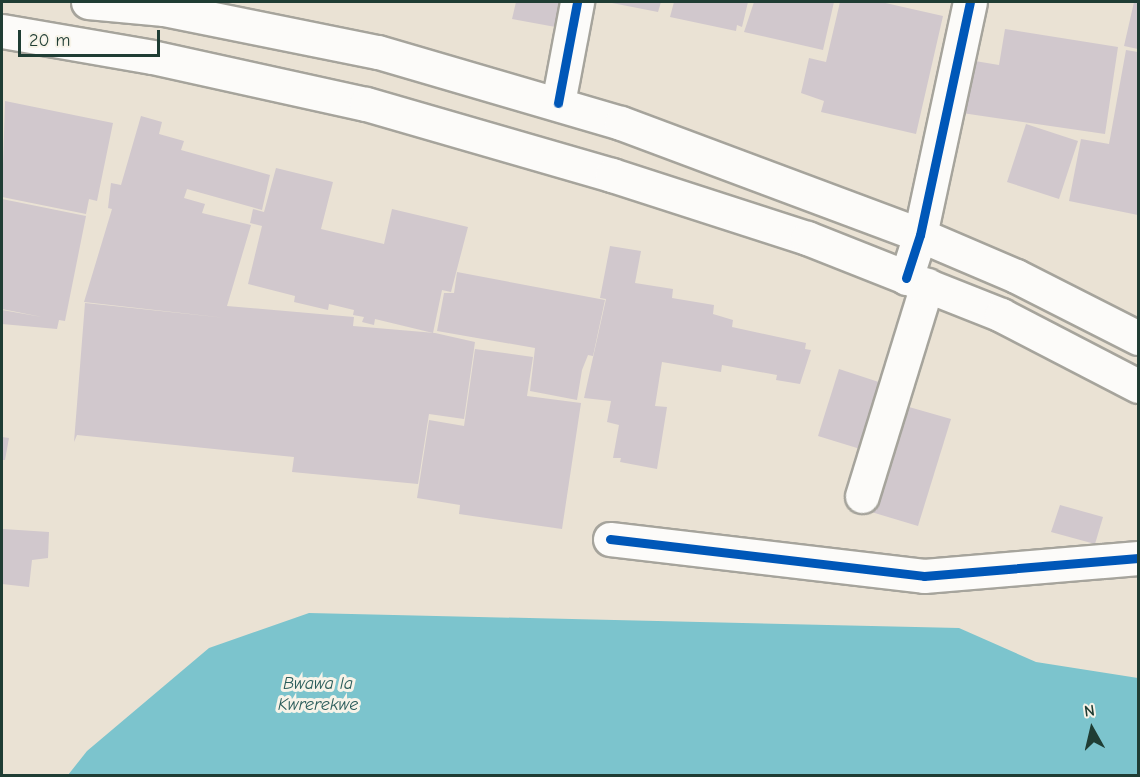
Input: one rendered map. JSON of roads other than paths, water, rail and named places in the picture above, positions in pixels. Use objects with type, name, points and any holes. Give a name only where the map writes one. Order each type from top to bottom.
[{"type":"main road","points":[[88,2],[164,5],[378,52],[621,123],[920,235],[1016,276],[1138,338]]},
{"type":"main road","points":[[558,103],[577,2]]},
{"type":"main road","points":[[862,496],[916,282],[920,235],[970,2]]},
{"type":"main road","points":[[2,31],[152,57],[366,104],[612,175],[795,234],[1001,315],[1138,384]]},
{"type":"main road","points":[[610,539],[924,576],[1138,558]]},
{"type":"water","name":"Bwawa la Kwrerekwe","points":[[309,613],[959,628],[1036,662],[1138,678],[1138,775],[68,775],[87,751],[209,648]]}]
